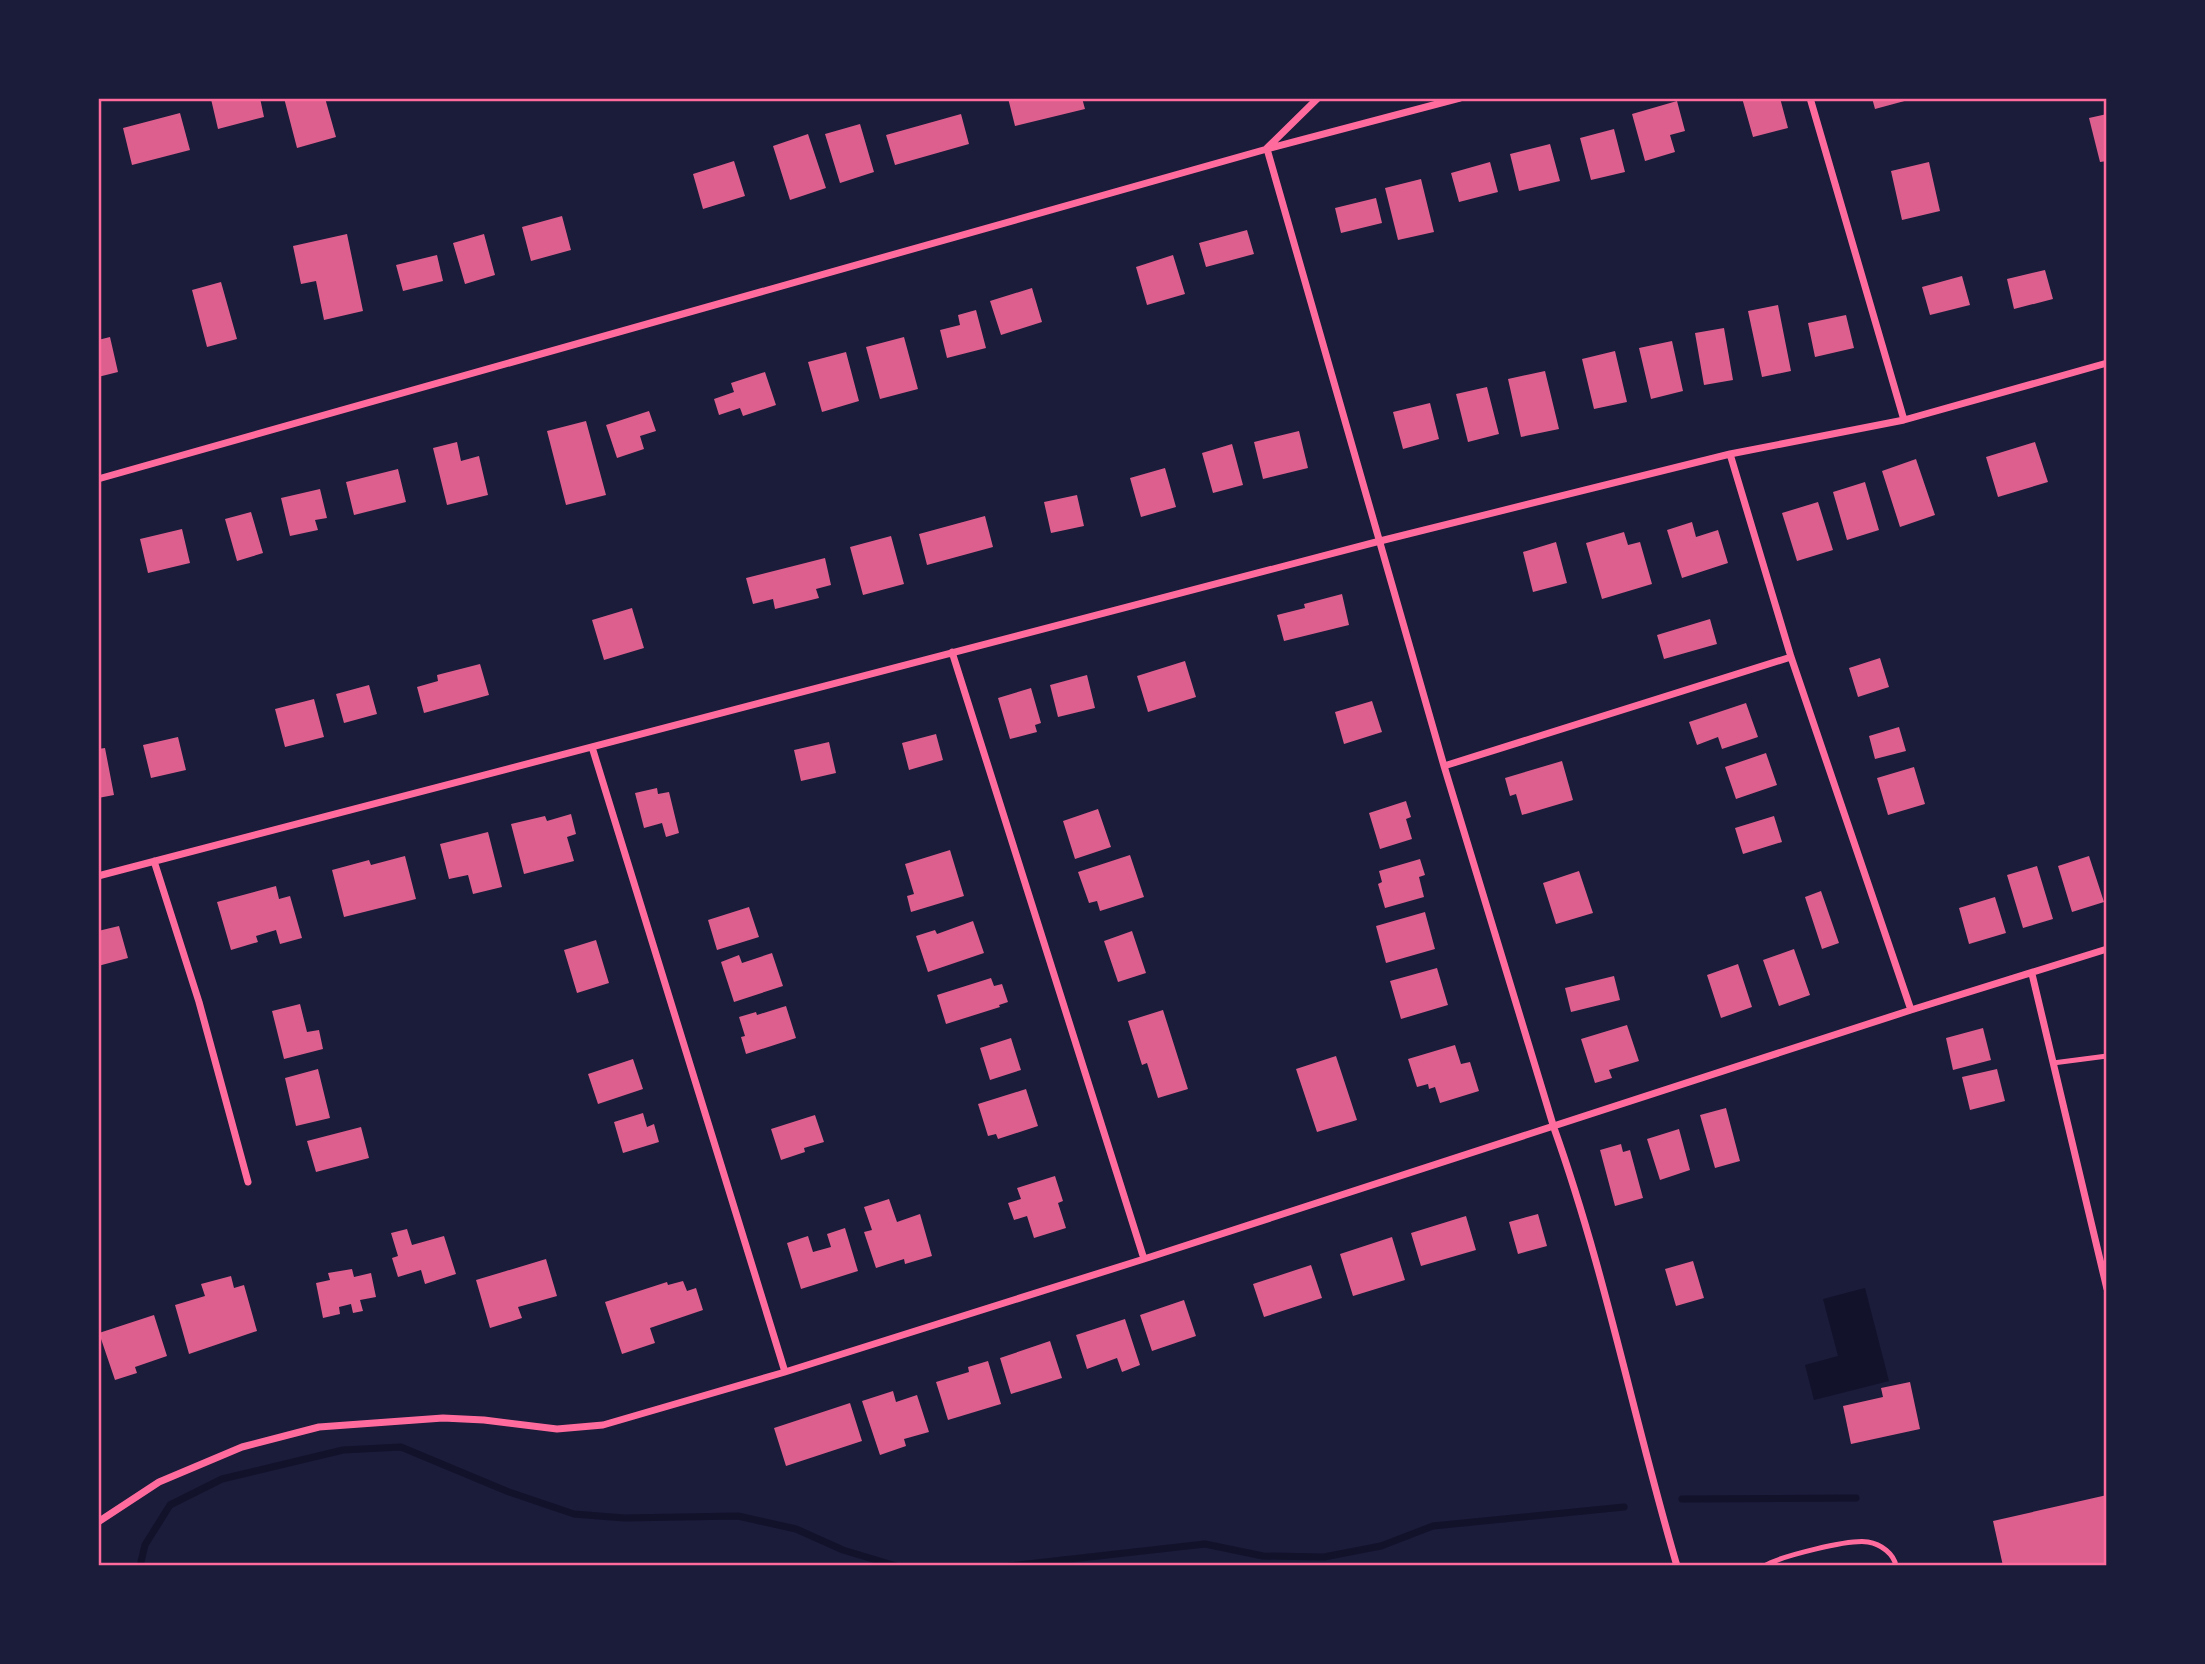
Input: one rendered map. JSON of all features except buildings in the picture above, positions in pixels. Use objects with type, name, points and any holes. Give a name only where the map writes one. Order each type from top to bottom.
[{"type":"street","points":[[1267,149],[1318,98]]},
{"type":"street","points":[[98,479],[1267,149],[1460,98]]},
{"type":"street","points":[[1810,98],[1904,420]]},
{"type":"street","points":[[1267,149],[1444,766],[1554,1128],[1574,1182],[1677,1566]]},
{"type":"street","points":[[98,876],[1380,541],[1730,454],[1904,420],[2107,363]]},
{"type":"street","points":[[1730,454],[1791,657],[1911,1010]]},
{"type":"street","points":[[952,652],[1144,1259]]},
{"type":"street","points":[[1444,766],[1791,657]]},
{"type":"street","points":[[592,747],[786,1372]]},
{"type":"street","points":[[154,861],[199,1002],[248,1182]]},
{"type":"street","points":[[98,1522],[159,1482],[242,1447],[319,1427],[443,1418],[557,1429],[603,1425],[786,1372],[1144,1259],[2107,949]]},
{"type":"street","points":[[2032,974],[2107,1289]]},
{"type":"lane","points":[[2053,1063],[2107,1055]]},
{"type":"lane","points":[[1764,1566],[1842,1543],[1868,1542],[1883,1548],[1894,1558],[1896,1566]]},
{"type":"shaded area","points":[[1865,1288],[1889,1381],[1814,1400],[1805,1365],[1838,1356],[1823,1299]]},
{"type":"waterway","points":[[140,1566],[145,1545],[170,1505],[222,1479],[343,1450],[401,1447],[509,1492],[574,1514],[624,1518],[738,1516],[796,1529],[843,1550],[896,1566]]},
{"type":"waterway","points":[[1682,1499],[1856,1498]]},
{"type":"waterway","points":[[1009,1566],[1205,1544],[1263,1556],[1324,1557],[1381,1546],[1433,1526],[1624,1507]]}]
